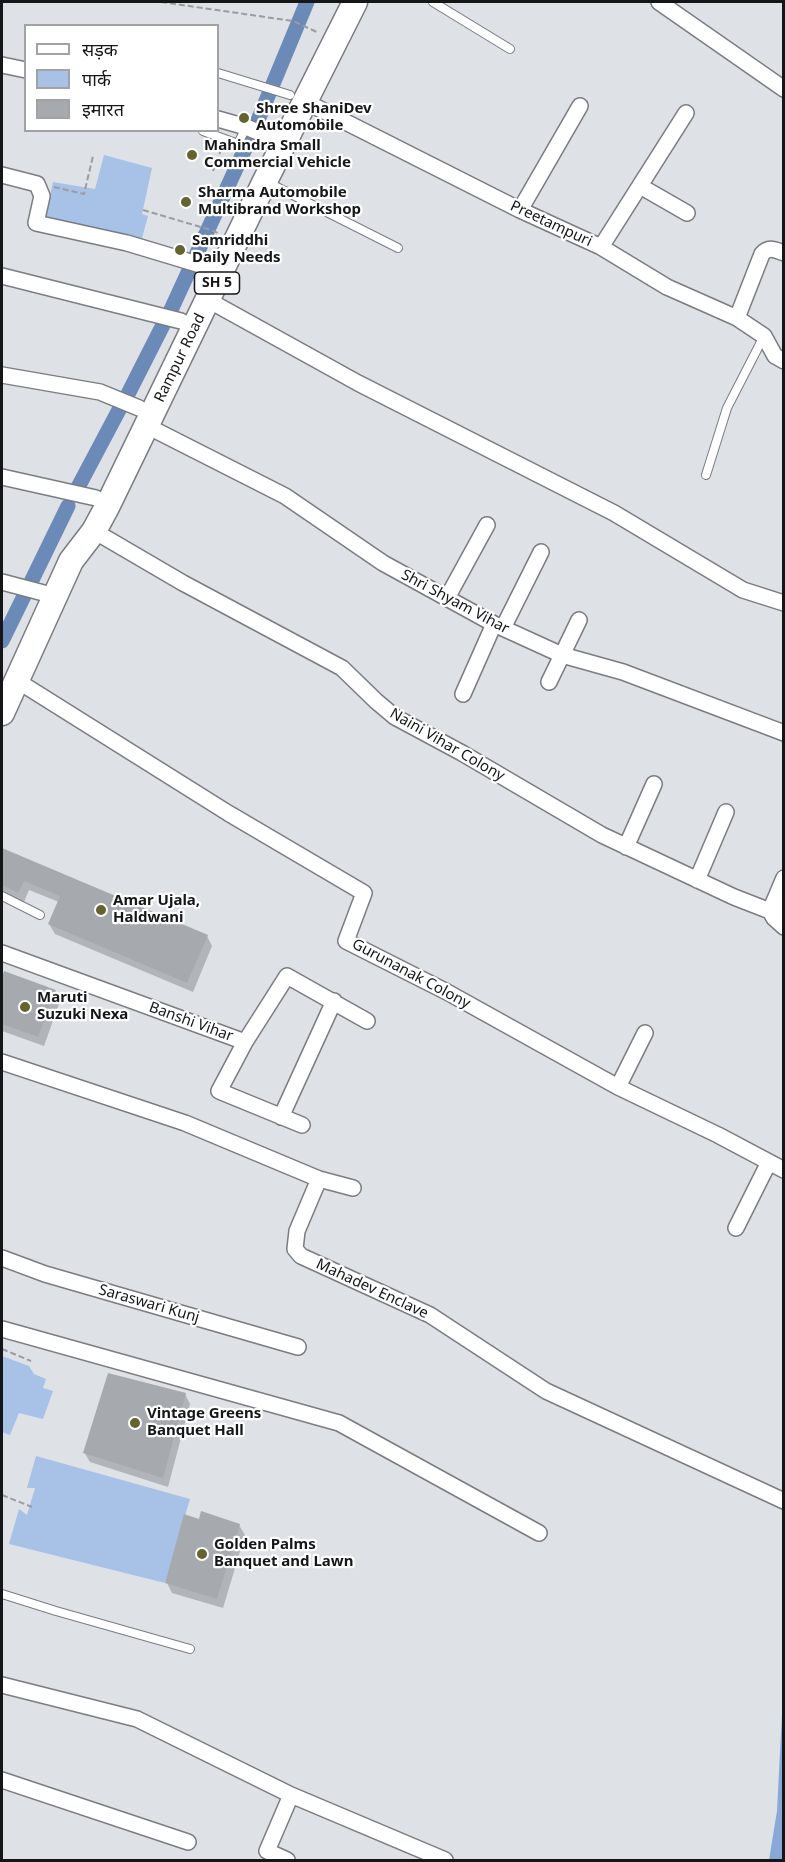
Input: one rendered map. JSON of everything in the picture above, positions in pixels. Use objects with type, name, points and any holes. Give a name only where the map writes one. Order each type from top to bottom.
[{"type":"main road","points":[[71,561],[86,518],[96,498],[143,417],[181,321],[198,263],[258,132],[291,96],[312,30],[337,2]]},
{"type":"main road","name":"Rampur Road","points":[[3,706],[71,561],[94,531],[143,417],[208,300],[265,181],[291,96],[355,2]]},
{"type":"street","points":[[659,2],[783,88]]},
{"type":"street","points":[[2,65],[24,70]]},
{"type":"street","name":"Preetampuri","points":[[291,96],[520,210],[601,247],[668,287],[737,318],[764,336],[775,356],[783,361]]},
{"type":"street","points":[[520,210],[580,106]]},
{"type":"street","points":[[601,247],[686,113]]},
{"type":"street","points":[[219,119],[258,132]]},
{"type":"street","points":[[2,175],[37,184],[42,196],[36,223],[127,243],[198,263]]},
{"type":"street","points":[[640,186],[687,213]]},
{"type":"street","points":[[737,318],[762,254],[771,248],[783,253]]},
{"type":"street","points":[[2,276],[181,321]]},
{"type":"street","points":[[208,300],[358,383],[614,513],[743,590],[783,603]]},
{"type":"street","name":"Shri Shyam Vihar","points":[[2,375],[100,392],[285,496],[383,563],[499,626],[562,656],[623,672],[783,733]]},
{"type":"street","points":[[2,477],[96,498]]},
{"type":"street","points":[[447,598],[487,525]]},
{"type":"street","name":"Naini Vihar Colony","points":[[94,531],[183,583],[342,669],[395,717],[462,753],[602,835],[734,897],[777,910]]},
{"type":"street","points":[[463,694],[541,552]]},
{"type":"street","points":[[2,582],[55,596]]},
{"type":"street","points":[[549,682],[579,620]]},
{"type":"street","name":"Gurunanak Colony","points":[[16,680],[228,813],[364,894],[346,941],[447,992],[618,1087],[779,1166]]},
{"type":"street","points":[[626,847],[654,784]]},
{"type":"street","points":[[697,880],[726,812]]},
{"type":"street","points":[[783,878],[774,918],[783,927]]},
{"type":"street","name":"Banshi Vihar","points":[[2,953],[245,1042]]},
{"type":"street","points":[[302,1125],[219,1091],[245,1042],[287,976],[367,1021]]},
{"type":"street","points":[[281,1117],[334,1001]]},
{"type":"street","points":[[618,1087],[645,1033]]},
{"type":"street","points":[[2,1062],[185,1123],[318,1179],[353,1188]]},
{"type":"street","points":[[736,1228],[779,1166]]},
{"type":"street","name":"Mahadev Enclave","points":[[318,1179],[297,1231],[295,1249],[301,1256],[430,1316],[546,1391],[783,1501]]},
{"type":"street","name":"Saraswari Kunj","points":[[2,1258],[45,1274],[298,1347]]},
{"type":"street","points":[[2,1329],[339,1423],[539,1533]]},
{"type":"street","points":[[2,1685],[136,1719],[291,1795],[445,1860]]},
{"type":"street","points":[[2,1780],[188,1842]]},
{"type":"street","points":[[287,1860],[267,1851],[291,1795]]},
{"type":"lane","points":[[433,2],[510,49]]},
{"type":"lane","points":[[219,73],[291,96]]},
{"type":"lane","points":[[206,132],[238,144],[258,132]]},
{"type":"lane","points":[[265,181],[398,248]]},
{"type":"lane","points":[[706,475],[727,408],[764,336]]},
{"type":"lane","points":[[2,896],[40,915]]},
{"type":"lane","points":[[2,1594],[190,1649]]},
{"type":"path","points":[[161,2],[293,21],[312,30]]},
{"type":"path","points":[[213,171],[225,139]]},
{"type":"path","points":[[42,196],[45,185],[84,194],[93,156]]},
{"type":"path","points":[[143,210],[212,231]]},
{"type":"path","points":[[2,1349],[31,1361]]},
{"type":"path","points":[[2,1495],[32,1507]]},
{"type":"green space","points":[[104,155],[152,168],[142,214],[148,216],[141,242],[44,221],[53,182],[95,189]]},
{"type":"green space","points":[[2,1356],[29,1366],[34,1374],[46,1379],[43,1388],[53,1391],[43,1419],[19,1413],[10,1435],[2,1432]]},
{"type":"green space","points":[[36,1456],[190,1499],[165,1583],[9,1544],[19,1509],[27,1515],[35,1488],[27,1488]]},
{"type":"shaded area","points":[[783,1695],[783,1860],[769,1860],[777,1811]]},
{"type":"building","name":"Amar Ujala, Haldwani","points":[[2,848],[208,935],[187,983],[48,924],[60,896],[24,881],[18,893],[2,885]]},
{"type":"building","name":"Maruti Suzuki Nexa","points":[[4,971],[56,990],[38,1037],[2,1024]]},
{"type":"building","name":"Vintage Greens Banquet Hall","points":[[108,1373],[186,1393],[163,1478],[83,1453]]},
{"type":"building","name":"Golden Palms Banquet and Lawn","points":[[201,1511],[240,1524],[217,1599],[165,1583],[184,1514],[199,1519]]},
{"type":"waterway","points":[[170,312],[256,125],[307,2]]},
{"type":"waterway","points":[[128,394],[165,321]]},
{"type":"waterway","points":[[76,491],[120,408]]},
{"type":"waterway","points":[[31,582],[68,506]]},
{"type":"waterway","points":[[2,641],[25,594]]},
{"type":"place","name":"Shree ShaniDev Automobile","points":[[244,118]]},
{"type":"place","name":"Mahindra Small Commercial Vehicle","points":[[192,155]]},
{"type":"place","name":"Sharma Automobile Multibrand Workshop","points":[[186,202]]},
{"type":"place","name":"Samriddhi Daily Needs","points":[[180,250]]},
{"type":"place","name":"Amar Ujala, Haldwani","points":[[101,910]]},
{"type":"place","name":"Maruti Suzuki Nexa","points":[[25,1007]]},
{"type":"place","name":"Vintage Greens Banquet Hall","points":[[135,1423]]},
{"type":"place","name":"Golden Palms Banquet and Lawn","points":[[202,1554]]}]
